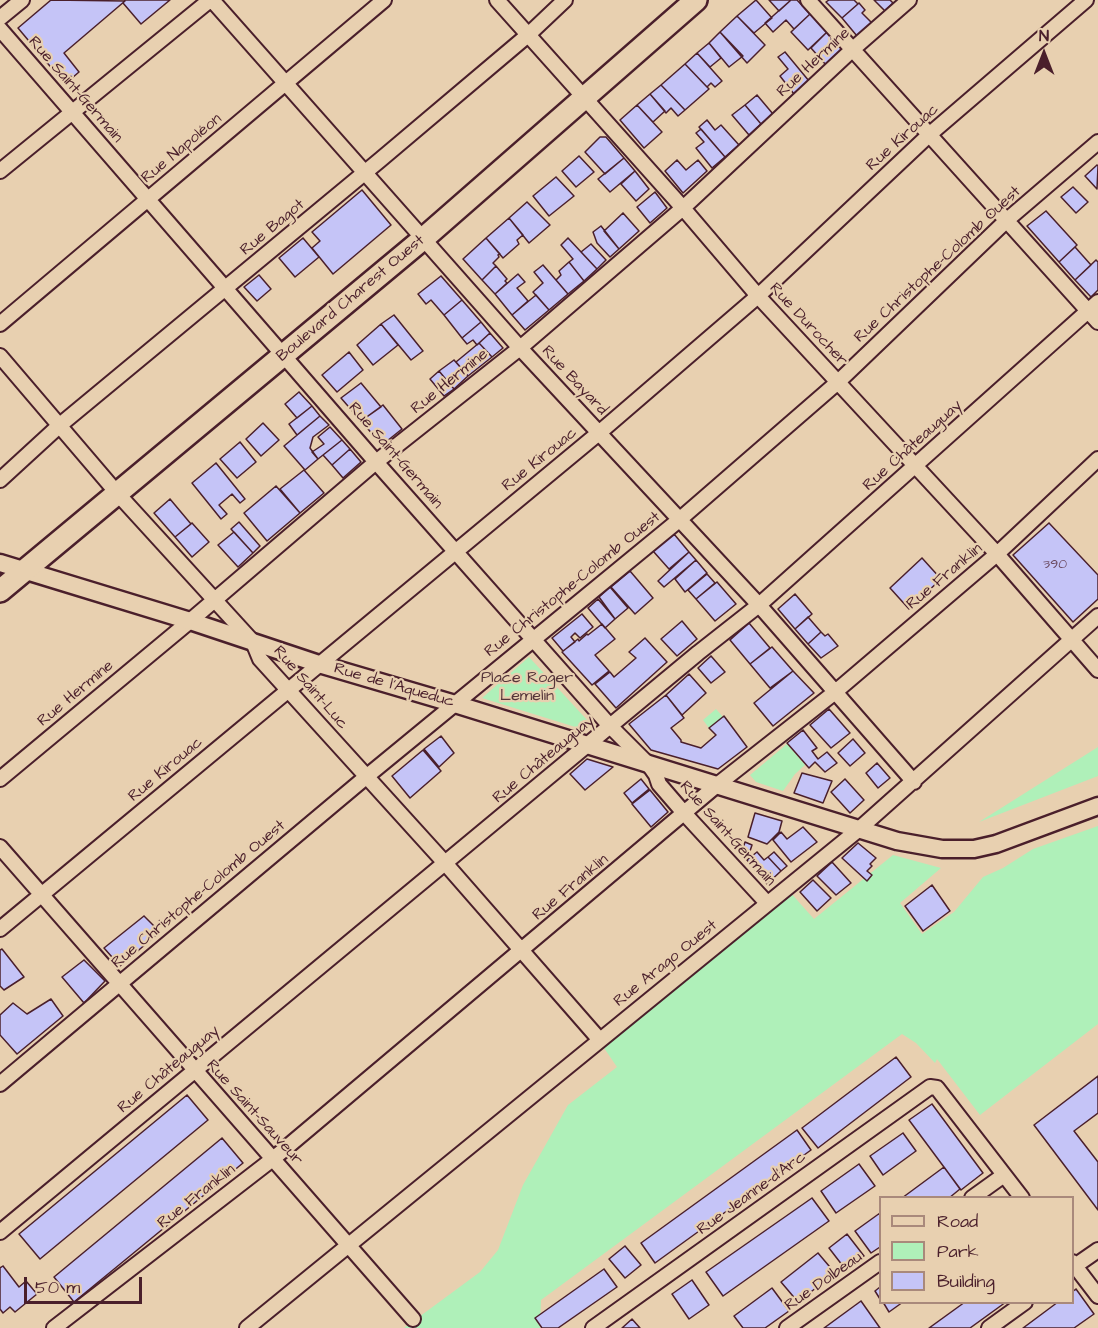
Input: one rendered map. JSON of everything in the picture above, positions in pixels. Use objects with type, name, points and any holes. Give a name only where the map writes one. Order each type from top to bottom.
[{"type":"main road","name":"Boulevard Charest Ouest","points":[[0,591],[424,237],[696,0]]},
{"type":"street","points":[[0,18],[22,0]]},
{"type":"street","points":[[0,171],[71,111],[211,0]]},
{"type":"street","name":"Rue Bayard","points":[[211,0],[424,237],[519,348],[600,432],[759,605],[914,782]]},
{"type":"street","name":"Rue Napoléon","points":[[0,324],[384,0]]},
{"type":"street","name":"Rue Durocher","points":[[497,0],[683,208],[758,296],[997,554],[1098,670]]},
{"type":"street","name":"Rue Bagot","points":[[0,480],[60,425],[365,172],[565,0]]},
{"type":"street","points":[[808,0],[1007,220],[1093,306],[1098,322]]},
{"type":"street","name":"Rue Hermine","points":[[0,779],[214,601],[376,462],[519,348],[683,208],[853,49],[909,0]]},
{"type":"street","name":"Rue Kirouac","points":[[0,929],[600,432],[758,296],[930,134],[1086,0]]},
{"type":"street","name":"Rue Saint-Germain","points":[[0,28],[376,462],[610,726],[649,765],[657,775],[659,784],[767,903]]},
{"type":"street","name":"Rue Christophe-Colomb Ouest","points":[[0,1084],[366,777],[679,520],[838,382],[1007,220],[1098,142]]},
{"type":"street","name":"Rue Châteauguay","points":[[0,1232],[759,605],[1093,306]]},
{"type":"street","name":"Rue Saint-Luc","points":[[0,356],[117,493],[253,642],[260,659],[445,863],[599,1039]]},
{"type":"street","name":"Rue Franklin","points":[[54,1328],[274,1158],[717,785],[834,693],[997,554],[1098,459]]},
{"type":"street","name":"Rue de l'Aqueduc","points":[[0,563],[858,830],[919,845],[942,849],[974,849],[996,844],[1098,806]]},
{"type":"street","name":"Rue Arago Ouest","points":[[247,1328],[858,830],[1098,616]]},
{"type":"street","name":"Rue Saint-Sauveur","points":[[0,847],[413,1319]]},
{"type":"street","name":"Rue Jeanne-d'Arc","points":[[593,1328],[930,1087],[937,1088],[1004,1174]]},
{"type":"street","points":[[973,1196],[1004,1174],[1021,1196]]},
{"type":"street","points":[[1098,1250],[1074,1266],[1098,1296]]},
{"type":"street","name":"Rue Dolbeau","points":[[787,1328],[879,1263]]},
{"type":"street","points":[[989,1328],[1022,1304]]},
{"type":"green space","name":"Place Roger Lemelin","points":[[529,657],[588,721],[585,730],[482,698]]},
{"type":"green space","points":[[716,709],[723,717],[709,728],[703,720]]},
{"type":"green space","points":[[787,744],[805,765],[795,774],[783,791],[756,782],[750,775]]},
{"type":"green space","points":[[1098,747],[1098,776],[979,822]]},
{"type":"green space","points":[[1098,826],[1098,1024],[980,1115],[937,1059],[935,1063],[916,1043],[902,1034],[541,1300],[540,1328],[404,1328],[480,1272],[498,1250],[523,1185],[568,1105],[617,1067],[602,1045],[789,891],[814,919],[893,855],[941,868],[900,903],[922,934],[954,912],[983,877],[1003,868],[1033,849]]},
{"type":"building","points":[[51,0],[125,1],[64,53],[79,72],[65,84],[18,28]]},
{"type":"building","points":[[125,0],[170,0],[141,24],[123,3]]},
{"type":"building","points":[[756,0],[772,18],[754,33],[737,16]]},
{"type":"building","points":[[769,0],[791,0],[779,11]]},
{"type":"building","points":[[791,0],[797,0],[810,14],[794,29],[786,20],[773,32],[765,23]]},
{"type":"building","points":[[854,0],[858,4],[842,18],[826,2]]},
{"type":"building","points":[[874,0],[890,0],[893,3],[885,11]]},
{"type":"building","points":[[859,3],[865,10],[862,13],[872,23],[857,36],[842,18]]},
{"type":"building","points":[[810,14],[827,32],[808,50],[791,32]]},
{"type":"building","points":[[737,16],[765,45],[747,63],[720,32]]},
{"type":"building","points":[[720,32],[743,56],[729,67],[709,43]]},
{"type":"building","points":[[827,32],[843,50],[826,65],[811,48]]},
{"type":"building","points":[[709,43],[721,58],[710,67],[697,53]]},
{"type":"building","points":[[785,52],[809,81],[794,94],[780,76],[788,69],[778,57]]},
{"type":"building","points":[[697,53],[722,81],[715,87],[711,83],[707,87],[685,64]]},
{"type":"building","points":[[685,64],[709,89],[685,110],[661,85]]},
{"type":"building","points":[[661,85],[685,110],[678,116],[671,108],[666,113],[650,94]]},
{"type":"building","points":[[650,94],[665,111],[653,122],[637,105]]},
{"type":"building","points":[[757,95],[773,114],[761,124],[745,105]]},
{"type":"building","points":[[637,105],[662,132],[644,148],[620,120]]},
{"type":"building","points":[[745,105],[761,124],[749,135],[732,115]]},
{"type":"building","points":[[707,120],[715,130],[721,125],[739,145],[725,157],[699,127]]},
{"type":"building","points":[[701,129],[725,157],[712,168],[696,148],[704,142],[696,133]]},
{"type":"building","points":[[600,137],[606,137],[624,158],[605,174],[585,152]]},
{"type":"building","points":[[579,156],[594,172],[576,187],[562,171]]},
{"type":"building","points":[[624,158],[635,171],[610,192],[598,179]]},
{"type":"building","points":[[677,160],[686,170],[698,160],[707,171],[683,193],[665,171]]},
{"type":"building","points":[[1098,166],[1097,189],[1085,176]]},
{"type":"building","points":[[635,171],[649,189],[636,201],[621,184]]},
{"type":"building","points":[[556,177],[574,196],[549,216],[533,196]]},
{"type":"building","points":[[1073,187],[1088,202],[1076,213],[1061,197]]},
{"type":"building","points":[[362,190],[391,225],[333,274],[312,248],[320,241],[312,232]]},
{"type":"building","points":[[655,192],[667,208],[650,223],[637,207]]},
{"type":"building","points":[[527,202],[550,225],[529,243],[509,218]]},
{"type":"building","points":[[1046,211],[1077,245],[1059,262],[1027,226]]},
{"type":"building","points":[[623,213],[639,231],[619,249],[604,231]]},
{"type":"building","points":[[509,218],[523,235],[517,240],[519,244],[503,258],[486,238]]},
{"type":"building","points":[[601,226],[619,249],[610,257],[597,243],[593,232]]},
{"type":"building","points":[[303,238],[319,257],[295,277],[279,258]]},
{"type":"building","points":[[486,238],[500,254],[493,263],[496,266],[482,280],[463,259]]},
{"type":"building","points":[[568,238],[597,269],[584,281],[569,262],[573,259],[561,245]]},
{"type":"building","points":[[591,244],[606,260],[597,269],[581,252]]},
{"type":"building","points":[[1075,247],[1091,265],[1075,280],[1059,262]]},
{"type":"building","points":[[1096,260],[1098,262],[1098,290],[1091,297],[1075,280]]},
{"type":"building","points":[[569,262],[584,281],[568,294],[556,280],[561,275],[559,271]]},
{"type":"building","points":[[543,265],[568,294],[549,310],[533,292],[543,283],[534,272]]},
{"type":"building","points":[[496,266],[507,279],[505,281],[507,283],[495,294],[482,280]]},
{"type":"building","points":[[518,274],[525,282],[517,288],[528,301],[512,315],[495,294]]},
{"type":"building","points":[[259,275],[271,289],[257,301],[244,287]]},
{"type":"building","points":[[441,276],[462,300],[444,315],[431,300],[426,304],[418,294]]},
{"type":"building","points":[[536,295],[549,310],[525,330],[512,315]]},
{"type":"building","points":[[462,300],[481,322],[462,338],[444,315]]},
{"type":"building","points":[[394,315],[423,351],[411,360],[381,324]]},
{"type":"building","points":[[481,322],[490,333],[477,345],[473,340],[467,344],[462,338]]},
{"type":"building","points":[[381,324],[398,345],[373,365],[357,345]]},
{"type":"building","points":[[490,333],[503,348],[492,357],[479,343]]},
{"type":"building","points":[[479,343],[492,357],[468,376],[456,362]]},
{"type":"building","points":[[349,352],[363,370],[337,392],[322,375]]},
{"type":"building","points":[[454,360],[468,376],[454,389],[439,371]]},
{"type":"building","points":[[439,371],[454,389],[444,396],[430,379]]},
{"type":"building","points":[[361,383],[381,407],[361,421],[341,398]]},
{"type":"building","points":[[299,392],[312,406],[297,418],[285,404]]},
{"type":"building","points":[[383,405],[402,429],[382,445],[361,421]]},
{"type":"building","points":[[312,406],[320,416],[297,435],[289,424]]},
{"type":"building","points":[[320,416],[329,425],[313,437],[310,448],[318,459],[305,470],[284,446]]},
{"type":"building","points":[[263,423],[279,440],[261,456],[246,439]]},
{"type":"building","points":[[330,427],[342,440],[318,459],[312,452],[324,444],[318,437]]},
{"type":"building","points":[[342,440],[350,449],[332,465],[323,455]]},
{"type":"building","points":[[240,442],[256,462],[237,478],[220,459]]},
{"type":"building","points":[[350,449],[361,462],[343,478],[332,465]]},
{"type":"building","points":[[216,463],[245,499],[240,503],[232,494],[219,505],[227,514],[221,519],[192,483]]},
{"type":"building","points":[[304,470],[324,493],[300,513],[280,489]]},
{"type":"building","points":[[276,486],[300,513],[267,541],[244,513]]},
{"type":"building","points":[[170,499],[191,524],[175,537],[154,513]]},
{"type":"building","points":[[239,522],[260,546],[253,553],[231,529]]},
{"type":"building","points":[[192,523],[209,542],[192,557],[175,537]]},
{"type":"building","points":[[1049,523],[1098,575],[1098,599],[1073,622],[1013,555]]},
{"type":"building","points":[[234,532],[253,553],[238,567],[218,545]]},
{"type":"building","points":[[674,534],[689,552],[669,569],[653,551]]},
{"type":"building","points":[[689,552],[696,560],[664,587],[658,581]]},
{"type":"building","points":[[922,558],[941,579],[909,609],[890,588]]},
{"type":"building","points":[[696,560],[707,573],[685,592],[675,579]]},
{"type":"building","points":[[630,571],[653,598],[635,614],[611,587]]},
{"type":"building","points":[[707,574],[715,583],[696,599],[688,590]]},
{"type":"building","points":[[717,582],[736,604],[715,621],[696,599]]},
{"type":"building","points":[[610,587],[628,608],[615,619],[599,597]]},
{"type":"building","points":[[795,594],[812,614],[795,629],[778,609]]},
{"type":"building","points":[[598,599],[615,619],[605,628],[588,608]]},
{"type":"building","points":[[582,614],[593,627],[580,638],[575,633],[571,637],[575,642],[563,651],[552,638]]},
{"type":"building","points":[[808,617],[821,632],[808,644],[795,629]]},
{"type":"building","points":[[682,621],[697,639],[677,656],[661,639]]},
{"type":"building","points":[[749,623],[770,648],[750,664],[730,640]]},
{"type":"building","points":[[602,624],[615,639],[595,655],[609,671],[592,685],[562,652]]},
{"type":"building","points":[[821,632],[825,636],[828,634],[838,646],[821,658],[808,644]]},
{"type":"building","points":[[645,638],[667,662],[616,708],[595,684],[610,672],[614,677],[636,658],[629,652]]},
{"type":"building","points":[[772,647],[793,671],[770,688],[750,664]]},
{"type":"building","points":[[711,656],[725,672],[711,683],[698,668]]},
{"type":"building","points":[[793,671],[814,693],[773,726],[754,703]]},
{"type":"building","points":[[689,674],[706,693],[682,715],[666,695]]},
{"type":"building","points":[[666,695],[684,718],[671,728],[681,742],[701,748],[716,735],[709,728],[724,716],[747,747],[718,769],[651,750],[629,724]]},
{"type":"building","points":[[829,709],[850,733],[831,748],[810,725]]},
{"type":"building","points":[[803,730],[817,748],[812,751],[818,759],[827,752],[837,763],[825,772],[815,762],[809,768],[787,743]]},
{"type":"building","points":[[441,736],[454,753],[439,767],[424,749]]},
{"type":"building","points":[[853,739],[865,753],[850,766],[838,753]]},
{"type":"building","points":[[423,750],[441,771],[410,798],[392,776]]},
{"type":"building","points":[[587,759],[613,767],[585,790],[570,774]]},
{"type":"building","points":[[877,763],[890,778],[878,788],[866,773]]},
{"type":"building","points":[[802,773],[832,781],[823,803],[794,793]]},
{"type":"building","points":[[641,779],[649,789],[632,803],[624,793]]},
{"type":"building","points":[[845,779],[864,800],[850,813],[831,792]]},
{"type":"building","points":[[650,790],[668,812],[651,827],[632,804]]},
{"type":"building","points":[[755,813],[782,821],[779,832],[767,844],[748,837]]},
{"type":"building","points":[[803,827],[817,842],[791,862],[773,840],[781,832],[787,839]]},
{"type":"building","points":[[745,842],[752,845],[749,854],[742,852]]},
{"type":"building","points":[[858,843],[876,858],[867,871],[872,875],[867,881],[842,858]]},
{"type":"building","points":[[757,852],[764,860],[768,857],[781,871],[767,884],[747,860]]},
{"type":"building","points":[[774,852],[787,866],[781,871],[768,857]]},
{"type":"building","points":[[832,862],[851,883],[836,895],[817,876]]},
{"type":"building","points":[[813,880],[831,898],[817,911],[800,892]]},
{"type":"building","points":[[932,885],[950,911],[923,931],[905,906]]},
{"type":"building","points":[[144,916],[160,932],[120,966],[104,948]]},
{"type":"building","points":[[2,949],[24,977],[4,990],[0,986],[0,950]]},
{"type":"building","points":[[84,960],[105,981],[84,1003],[62,977]]},
{"type":"building","points":[[51,999],[63,1016],[17,1054],[0,1035],[0,1015],[13,1003],[27,1014]]},
{"type":"building","points":[[896,1057],[911,1077],[818,1148],[802,1128]]},
{"type":"building","points":[[1098,1076],[1098,1113],[1074,1131],[1098,1162],[1098,1210],[1034,1125]]},
{"type":"building","points":[[187,1095],[208,1120],[40,1259],[19,1234]]},
{"type":"building","points":[[932,1104],[983,1173],[961,1190],[909,1120]]},
{"type":"building","points":[[797,1130],[811,1150],[655,1263],[641,1243]]},
{"type":"building","points":[[903,1133],[916,1151],[883,1175],[870,1156]]},
{"type":"building","points":[[222,1138],[243,1163],[74,1302],[54,1277]]},
{"type":"building","points":[[859,1164],[875,1186],[836,1213],[821,1191]]},
{"type":"building","points":[[944,1167],[960,1189],[951,1196],[905,1196]]},
{"type":"building","points":[[812,1198],[829,1221],[723,1296],[706,1272]]},
{"type":"building","points":[[879,1214],[879,1248],[871,1253],[855,1231]]},
{"type":"building","points":[[847,1234],[864,1256],[846,1270],[829,1248]]},
{"type":"building","points":[[625,1246],[641,1265],[625,1278],[609,1259]]},
{"type":"building","points":[[818,1253],[835,1273],[798,1302],[781,1282]]},
{"type":"building","points":[[3,1266],[19,1287],[26,1281],[37,1294],[15,1312],[10,1307],[3,1313],[0,1309],[0,1268]]},
{"type":"building","points":[[604,1269],[617,1287],[558,1328],[542,1328],[535,1318]]},
{"type":"building","points":[[692,1280],[709,1305],[689,1319],[672,1294]]},
{"type":"building","points":[[772,1288],[789,1311],[765,1328],[743,1328],[734,1316]]},
{"type":"building","points":[[1076,1289],[1094,1314],[1074,1328],[1023,1328],[1055,1304],[1074,1304]]},
{"type":"building","points":[[861,1301],[880,1328],[824,1328]]},
{"type":"building","points":[[884,1304],[900,1304],[889,1312]]},
{"type":"building","points":[[962,1304],[1003,1304],[970,1328],[929,1328]]},
{"type":"building","points":[[632,1319],[640,1328],[622,1328]]}]
